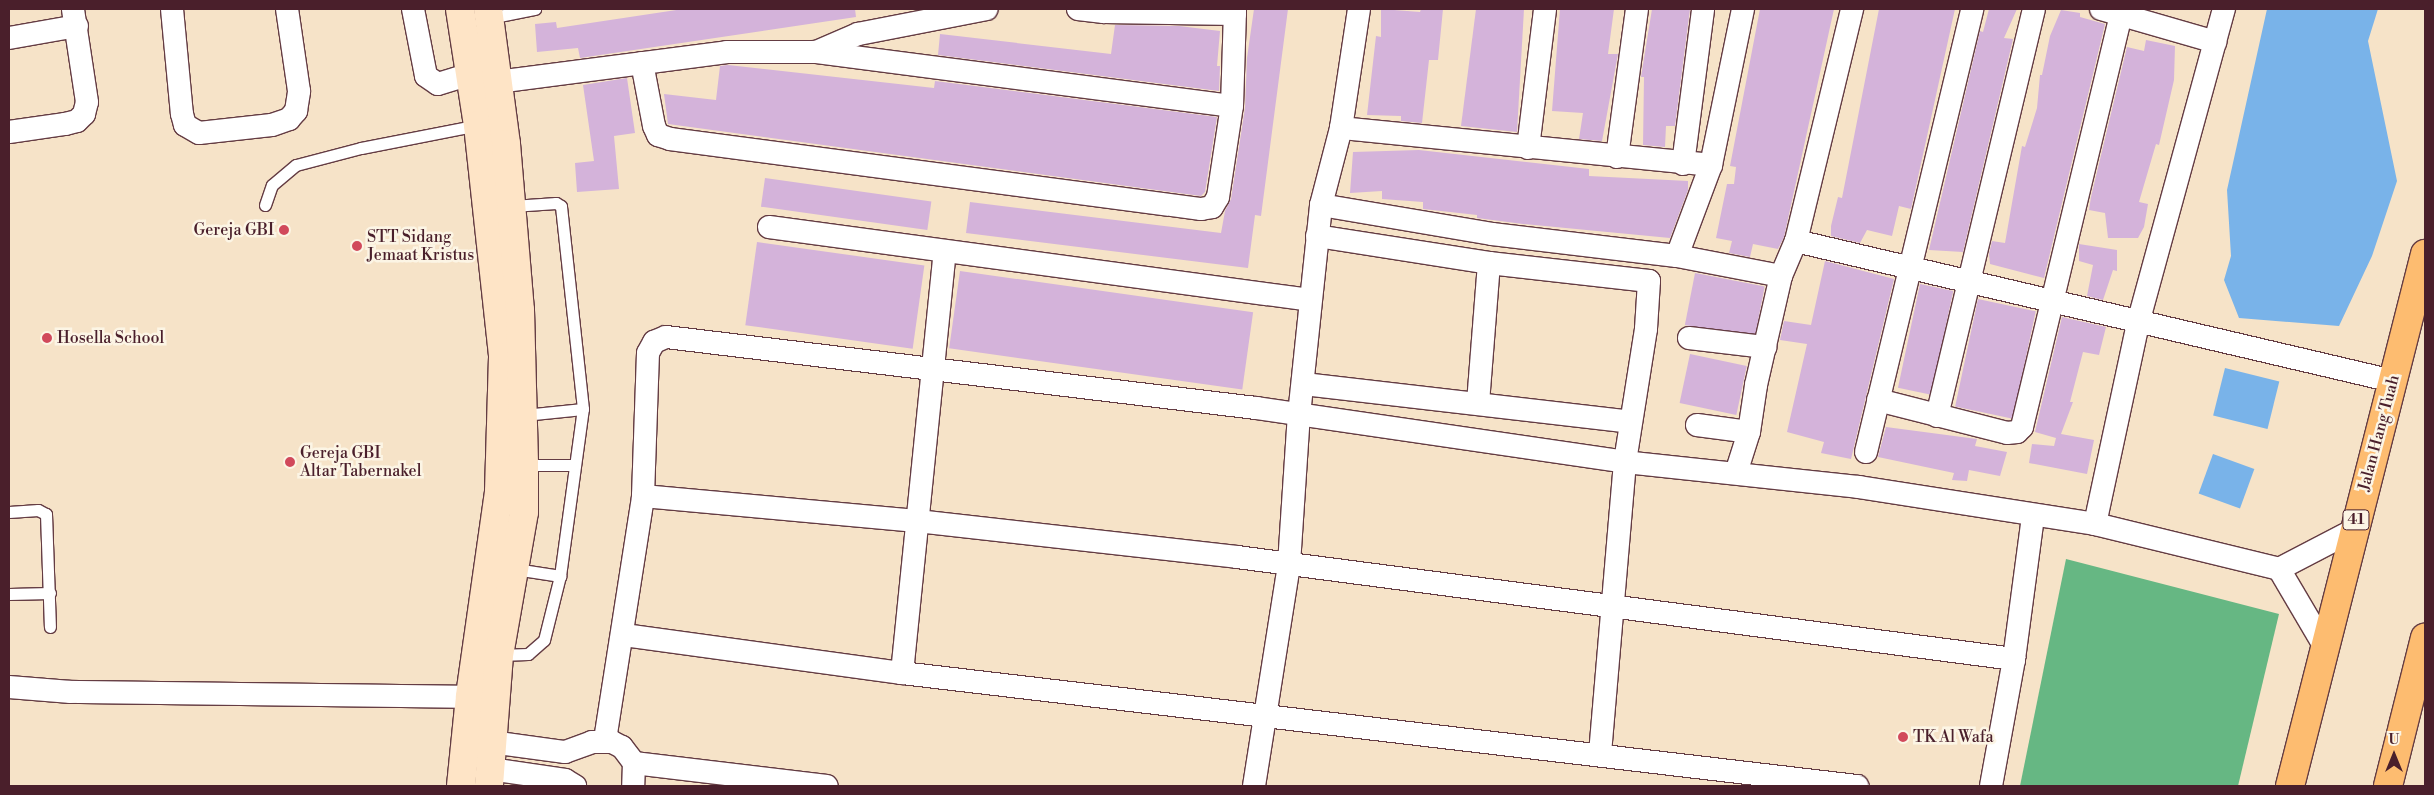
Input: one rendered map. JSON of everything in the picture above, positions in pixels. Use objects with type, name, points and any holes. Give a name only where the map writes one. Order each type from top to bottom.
[{"type":"highway","name":"Jalan Hang Tuah","points":[[2290,786],[2425,254]]},
{"type":"highway","points":[[2388,786],[2425,638]]},
{"type":"main road","points":[[460,9],[478,125],[503,357],[499,492],[470,697],[461,786]]},
{"type":"main road","points":[[489,14],[512,206],[524,415],[524,512],[499,655],[491,742],[490,778]]},
{"type":"street","points":[[172,9],[182,114],[185,125],[199,133],[272,125],[289,119],[296,111],[300,91],[287,9]]},
{"type":"street","points":[[414,9],[426,76],[438,84],[470,74]]},
{"type":"street","points":[[816,52],[858,34],[987,9]]},
{"type":"street","points":[[642,63],[654,126],[658,135],[670,139],[1202,209],[1212,207],[1218,197],[1232,106],[1235,12],[1104,12],[1078,9]]},
{"type":"street","points":[[1254,786],[1289,564],[1299,414],[1304,384],[1310,300],[1321,205],[1341,128],[1359,9]]},
{"type":"street","points":[[1528,148],[1545,9]]},
{"type":"street","points":[[1617,157],[1637,9]]},
{"type":"street","points":[[1683,164],[1703,9]]},
{"type":"street","points":[[1677,256],[1711,165],[1743,9]]},
{"type":"street","points":[[1736,473],[1749,432],[1781,276],[1796,241],[1852,9]]},
{"type":"street","points":[[1866,452],[1972,9]]},
{"type":"street","points":[[1937,416],[2034,9]]},
{"type":"street","points":[[2095,524],[2138,323],[2224,9]]},
{"type":"street","points":[[1878,400],[2007,433],[2017,432],[2022,427],[2051,302],[2111,11],[2215,42]]},
{"type":"street","points":[[9,38],[75,17],[87,102],[84,114],[77,121],[9,132]]},
{"type":"street","points":[[497,82],[727,52],[816,52],[1232,106]]},
{"type":"street","points":[[1341,128],[1683,164],[1711,165]]},
{"type":"street","points":[[1321,205],[1492,234],[1677,256],[1781,276]]},
{"type":"street","points":[[769,227],[945,253],[1310,300]]},
{"type":"street","points":[[1317,236],[1489,263],[1649,281],[1646,329],[1625,462],[1615,608],[1600,754]]},
{"type":"street","points":[[1796,241],[1909,270],[2393,382]]},
{"type":"street","points":[[902,673],[945,253]]},
{"type":"street","points":[[1478,403],[1489,263]]},
{"type":"street","points":[[605,740],[624,635],[643,496],[648,353],[654,342],[660,338],[1299,414],[1625,462],[1859,487],[2033,516],[2095,524],[2279,569],[2354,530]]},
{"type":"street","points":[[1689,338],[1765,347]]},
{"type":"street","points":[[1304,384],[1630,422]]},
{"type":"street","points":[[1697,425],[1749,432]]},
{"type":"street","points":[[643,496],[917,521],[1289,564],[2014,659]]},
{"type":"street","points":[[1991,786],[2014,659],[2033,516]]},
{"type":"street","points":[[2279,569],[2325,648]]},
{"type":"street","points":[[624,635],[902,673],[1600,754],[1685,777],[1844,785]]},
{"type":"street","points":[[9,687],[71,692],[470,697]]},
{"type":"street","points":[[491,742],[565,752],[605,740],[622,747],[634,764],[633,786]]},
{"type":"street","points":[[634,764],[827,786]]},
{"type":"street","points":[[490,778],[565,780],[574,786]]},
{"type":"lane","points":[[489,14],[535,9]]},
{"type":"lane","points":[[265,206],[272,185],[296,165],[360,148],[478,125]]},
{"type":"lane","points":[[499,655],[528,654],[544,640],[560,576],[583,410],[561,206],[556,203],[512,206]]},
{"type":"lane","points":[[524,415],[583,410]]},
{"type":"lane","points":[[524,465],[576,465]]},
{"type":"lane","points":[[9,512],[38,510],[46,514],[50,627]]},
{"type":"lane","points":[[515,569],[560,576]]},
{"type":"lane","points":[[9,594],[50,593]]},
{"type":"green space","points":[[2066,559],[2279,614],[2238,786],[2020,786]]},
{"type":"water","points":[[2267,9],[2378,9],[2368,41],[2397,181],[2372,256],[2339,326],[2239,318],[2224,280],[2231,256],[2227,190]]},
{"type":"water","points":[[2225,368],[2279,382],[2267,429],[2213,416]]},
{"type":"water","points":[[2213,454],[2254,469],[2240,509],[2199,493]]},
{"type":"building","points":[[683,9],[855,9],[856,17],[580,58],[578,48],[537,52],[535,24],[556,22],[557,28]]},
{"type":"building","points":[[1254,9],[1288,9],[1261,216],[1255,215],[1248,268],[966,233],[970,202],[1221,233],[1225,211],[1231,199],[1245,108],[1247,58]]},
{"type":"building","points":[[1381,9],[1420,12],[1421,9],[1443,9],[1438,60],[1429,60],[1422,123],[1401,121],[1401,116],[1367,115],[1376,36],[1381,37]]},
{"type":"building","points":[[1476,9],[1524,9],[1517,132],[1461,126]]},
{"type":"building","points":[[1560,9],[1614,9],[1608,54],[1618,54],[1602,141],[1579,139],[1583,113],[1552,111]]},
{"type":"building","points":[[1652,9],[1690,9],[1675,126],[1666,126],[1665,147],[1643,145],[1644,77],[1641,77]]},
{"type":"building","points":[[1760,9],[1834,9],[1784,237],[1778,249],[1753,244],[1750,257],[1729,253],[1732,241],[1716,238],[1727,184],[1734,184],[1736,167],[1730,166]]},
{"type":"building","points":[[1879,9],[1955,9],[1911,209],[1899,206],[1892,236],[1867,230],[1860,243],[1831,236],[1831,226],[1838,197],[1842,198]]},
{"type":"building","points":[[1989,9],[2017,9],[2004,38],[2013,39],[1963,252],[1929,250],[1980,31],[1983,32]]},
{"type":"building","points":[[2061,10],[2080,13],[2080,17],[2105,24],[2044,278],[1990,264],[1989,254],[1992,241],[2005,243],[2022,146],[2025,147],[2037,108],[2040,75],[2042,75],[2050,36]]},
{"type":"building","points":[[1115,25],[1179,26],[1220,31],[1217,66],[1220,66],[1219,91],[938,55],[940,34],[1111,54]]},
{"type":"building","points":[[2146,40],[2175,46],[2174,80],[2159,145],[2156,144],[2139,202],[2148,204],[2144,227],[2138,238],[2108,238],[2105,213],[2089,210],[2091,197],[2127,47],[2144,51]]},
{"type":"building","points":[[728,65],[934,88],[935,81],[1217,117],[1205,192],[1201,196],[668,124],[664,94],[716,100],[720,66]]},
{"type":"building","points":[[627,78],[635,133],[614,136],[619,189],[577,192],[575,163],[594,161],[583,85]]},
{"type":"building","points":[[1419,150],[1589,169],[1589,176],[1688,181],[1688,190],[1670,238],[1477,218],[1477,215],[1423,209],[1423,202],[1382,199],[1382,191],[1350,193],[1353,152]]},
{"type":"building","points":[[765,178],[931,201],[927,230],[761,207]]},
{"type":"building","points":[[757,242],[924,266],[913,349],[745,325]]},
{"type":"building","points":[[2079,244],[2117,250],[2117,271],[2113,270],[2103,300],[2087,296],[2093,265],[2079,261]]},
{"type":"building","points":[[1825,261],[1894,279],[1851,459],[1821,453],[1824,442],[1787,432],[1807,344],[1780,340],[1784,321],[1811,325]]},
{"type":"building","points":[[960,271],[1253,312],[1242,389],[949,348]]},
{"type":"building","points":[[1695,273],[1765,287],[1755,339],[1685,325]]},
{"type":"building","points":[[1920,284],[1953,291],[1931,395],[1898,388]]},
{"type":"building","points":[[1978,299],[2036,311],[2013,419],[1955,407]]},
{"type":"building","points":[[2062,317],[2106,327],[2099,355],[2083,352],[2070,402],[2073,402],[2061,434],[2094,440],[2087,474],[2029,463],[2032,444],[2054,446],[2056,438],[2035,432]]},
{"type":"building","points":[[1690,354],[1747,366],[1736,415],[1680,403]]},
{"type":"building","points":[[1886,427],[1977,439],[1975,446],[2007,452],[2000,476],[1969,470],[1967,481],[1952,480],[1954,473],[1878,457]]},
{"type":"place","name":"Gereja GBI","points":[[284,230]]},
{"type":"place","name":"STT Sidang Jemaat Kristus","points":[[357,246]]},
{"type":"place","name":"Hosella School","points":[[47,338]]},
{"type":"place","name":"Gereja GBI Altar Tabernakel","points":[[290,462]]},
{"type":"place","name":"TK Al Wafa","points":[[1903,737]]}]
